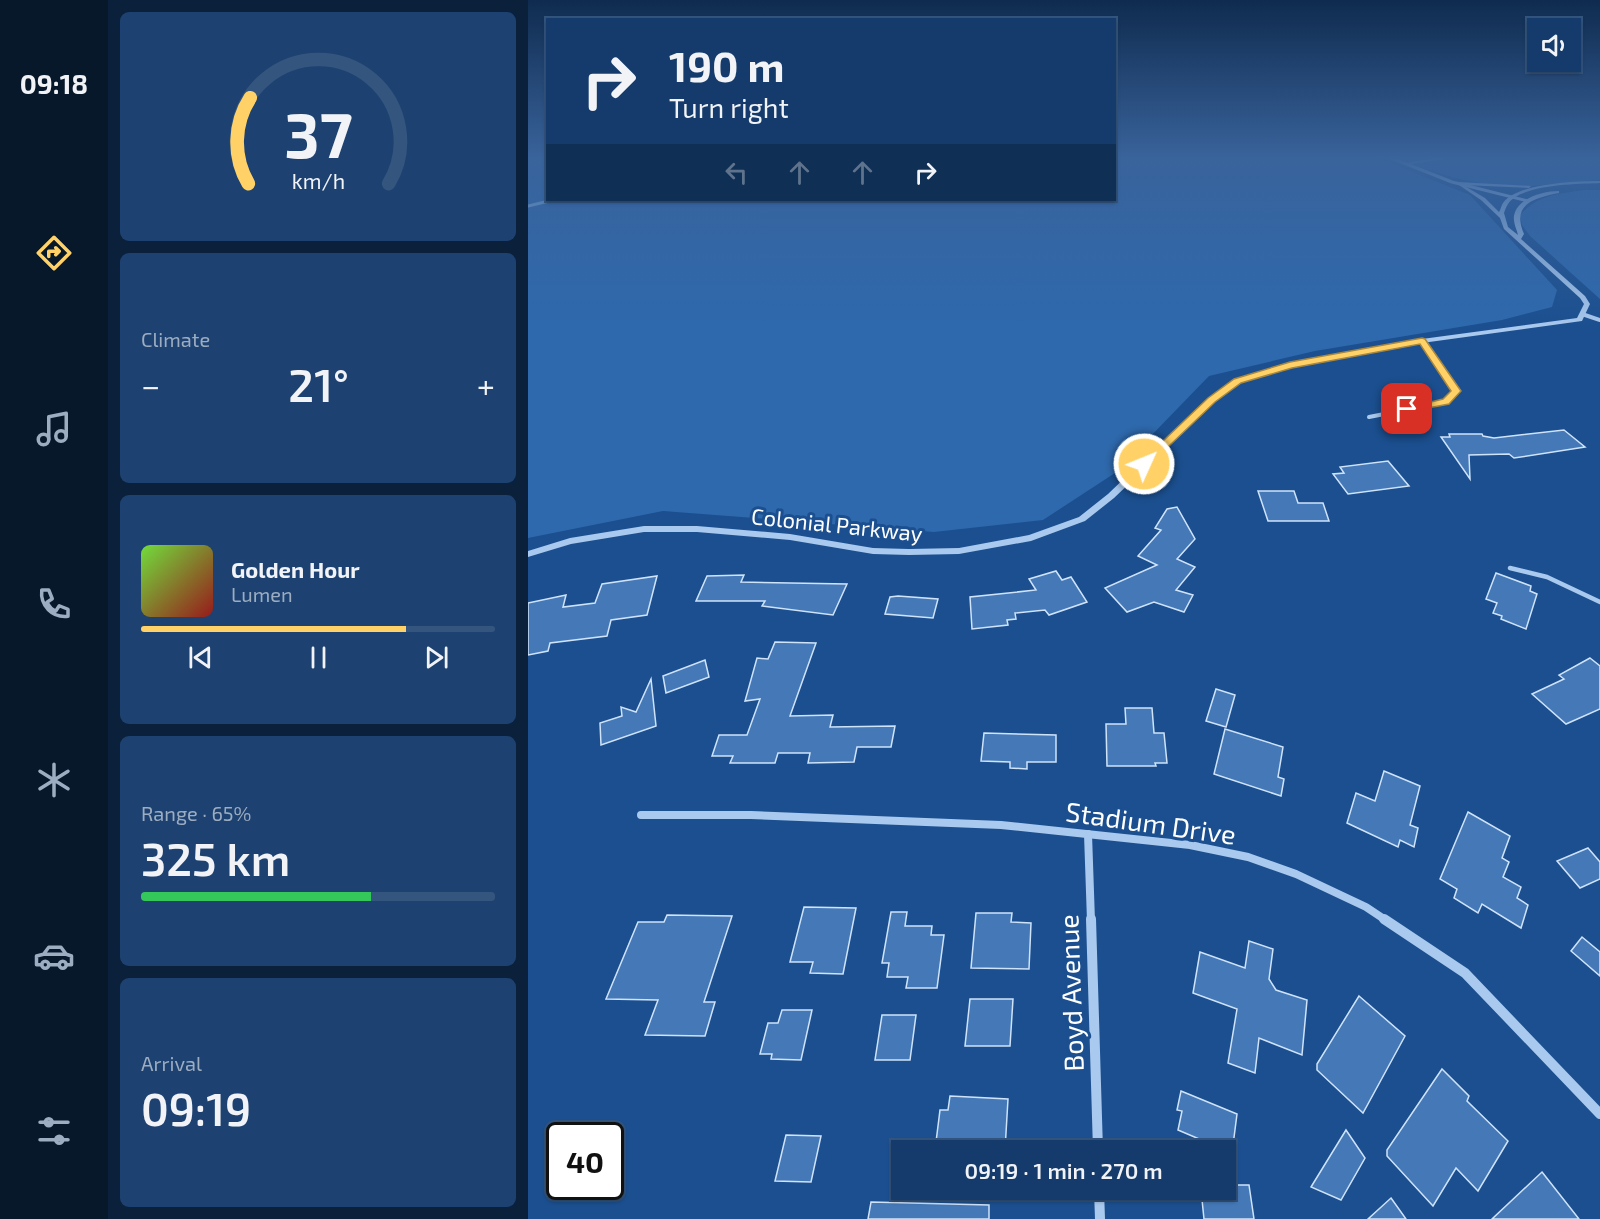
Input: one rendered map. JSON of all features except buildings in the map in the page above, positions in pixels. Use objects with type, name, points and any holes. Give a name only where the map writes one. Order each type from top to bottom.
[{"type":"street","points":[[1499,214],[1502,217]]},
{"type":"street","points":[[1502,214],[1506,228],[1583,297],[1587,304],[1582,314],[1600,320]]},
{"type":"street","points":[[1517,214],[1518,228],[1521,234],[1519,238]]},
{"type":"street","name":"Colonial Parkway","points":[[528,554],[570,541],[644,529],[697,529],[790,537],[873,551],[909,552],[959,551],[1030,538],[1082,519],[1111,496],[1211,400],[1238,381],[1290,365],[1422,341],[1571,322],[1580,320],[1582,314]]},
{"type":"street","name":"Stadium Drive","points":[[641,815],[751,815],[965,824],[1190,845],[1248,857],[1296,874],[1366,907],[1465,973],[1556,1065],[1600,1114]]},
{"type":"street","name":"Boyd Avenue","points":[[1088,834],[1098,1140]]},
{"type":"street","points":[[1099,1200],[1100,1219]]},
{"type":"lane","points":[[1369,417],[1446,402],[1456,391],[1422,341]]},
{"type":"lane","points":[[1510,568],[1547,577],[1600,602]]},
{"type":"shaded area","points":[[528,214],[1487,214],[1557,290],[1552,307],[1502,320],[1315,351],[1209,376],[1115,473],[1043,520],[934,532],[663,511],[528,538]]},
{"type":"shaded area","points":[[1600,214],[1600,299],[1530,236],[1522,225],[1520,215]]},
{"type":"route","points":[[1144,464],[1211,400],[1238,381],[1290,365],[1422,341],[1456,391],[1446,402],[1407,409]]}]
